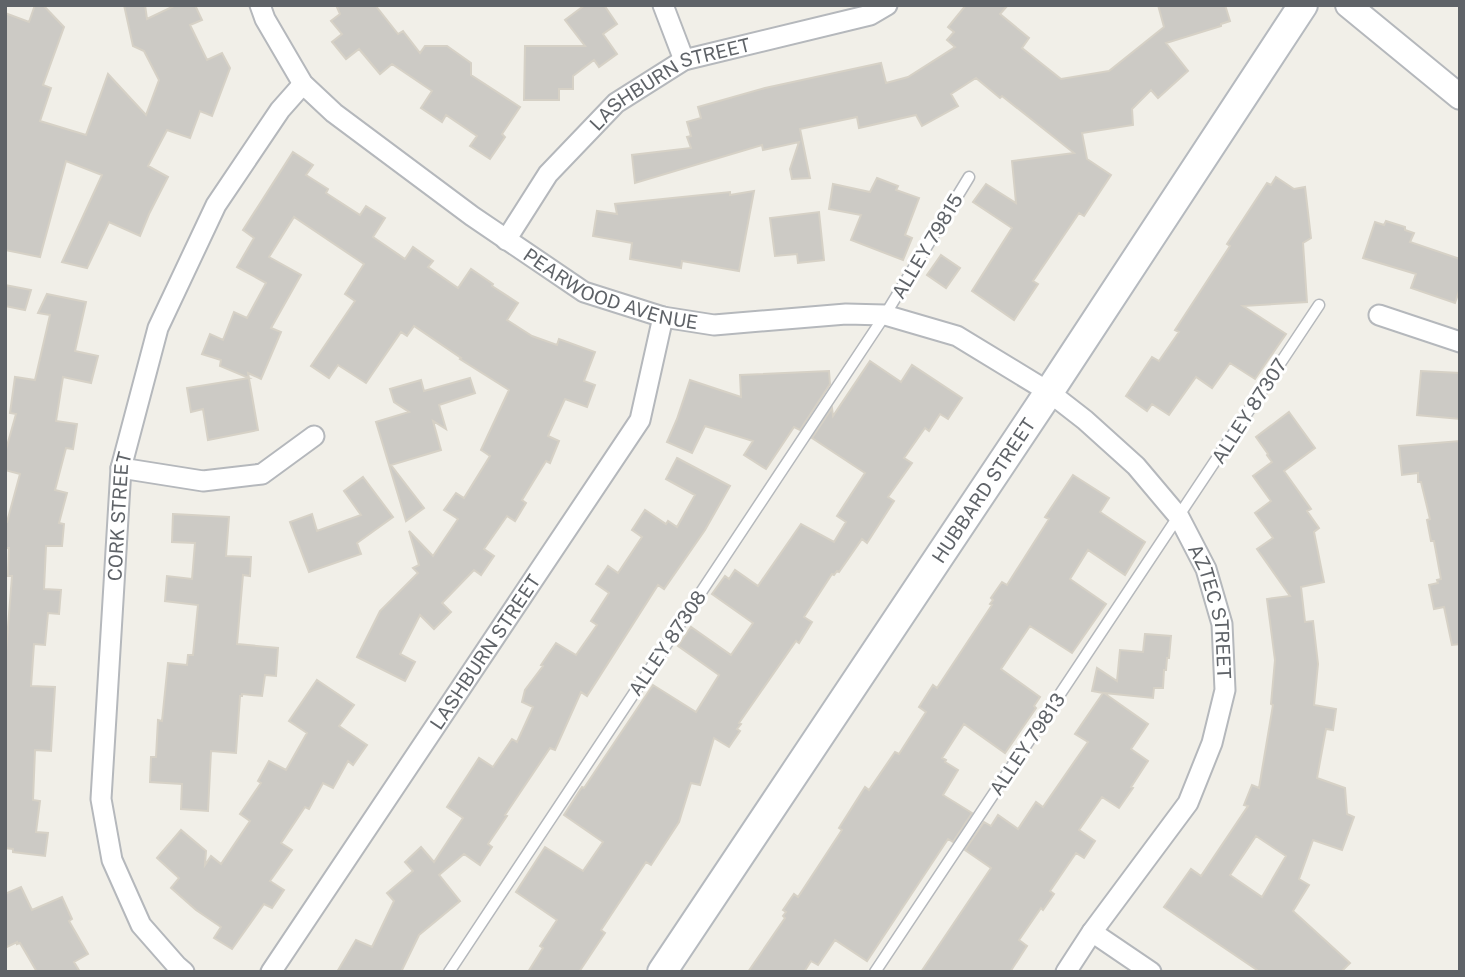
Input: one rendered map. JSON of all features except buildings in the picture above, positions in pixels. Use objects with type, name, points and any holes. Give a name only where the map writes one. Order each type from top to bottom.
[{"type":"main road","name":"HUBBARD STREET","points":[[662,972],[1049,393],[1303,5]]},
{"type":"street","name":"PEARWOOD AVENUE","points":[[260,5],[265,19],[303,84],[334,113],[472,216],[584,292],[663,317],[714,325],[846,314],[885,315],[957,336],[1049,393]]},
{"type":"street","points":[[663,5],[684,60]]},
{"type":"street","name":"LASHBURN STREET","points":[[506,240],[548,174],[617,103],[684,60],[870,15],[887,5]]},
{"type":"street","points":[[1348,5],[1460,97]]},
{"type":"street","name":"CORK STREET","points":[[184,972],[141,925],[112,860],[101,799],[121,468],[158,328],[216,205],[280,110],[303,84]]},
{"type":"street","points":[[1379,315],[1460,342]]},
{"type":"street","name":"LASHBURN STREET","points":[[271,972],[640,419],[663,317]]},
{"type":"street","name":"AZTEC STREET","points":[[1049,393],[1085,420],[1136,466],[1179,517],[1206,569],[1222,624],[1225,690],[1212,743],[1188,803],[1092,932],[1066,972]]},
{"type":"street","points":[[121,468],[203,481],[262,474],[314,436]]},
{"type":"street","points":[[1092,932],[1151,972]]},
{"type":"lane","name":"ALLEY 79815","points":[[885,315],[969,177]]},
{"type":"lane","name":"ALLEY 87307","points":[[1179,517],[1319,305]]},
{"type":"lane","name":"ALLEY 87308","points":[[449,972],[885,315]]},
{"type":"lane","name":"ALLEY 79813","points":[[875,972],[1179,517]]}]
